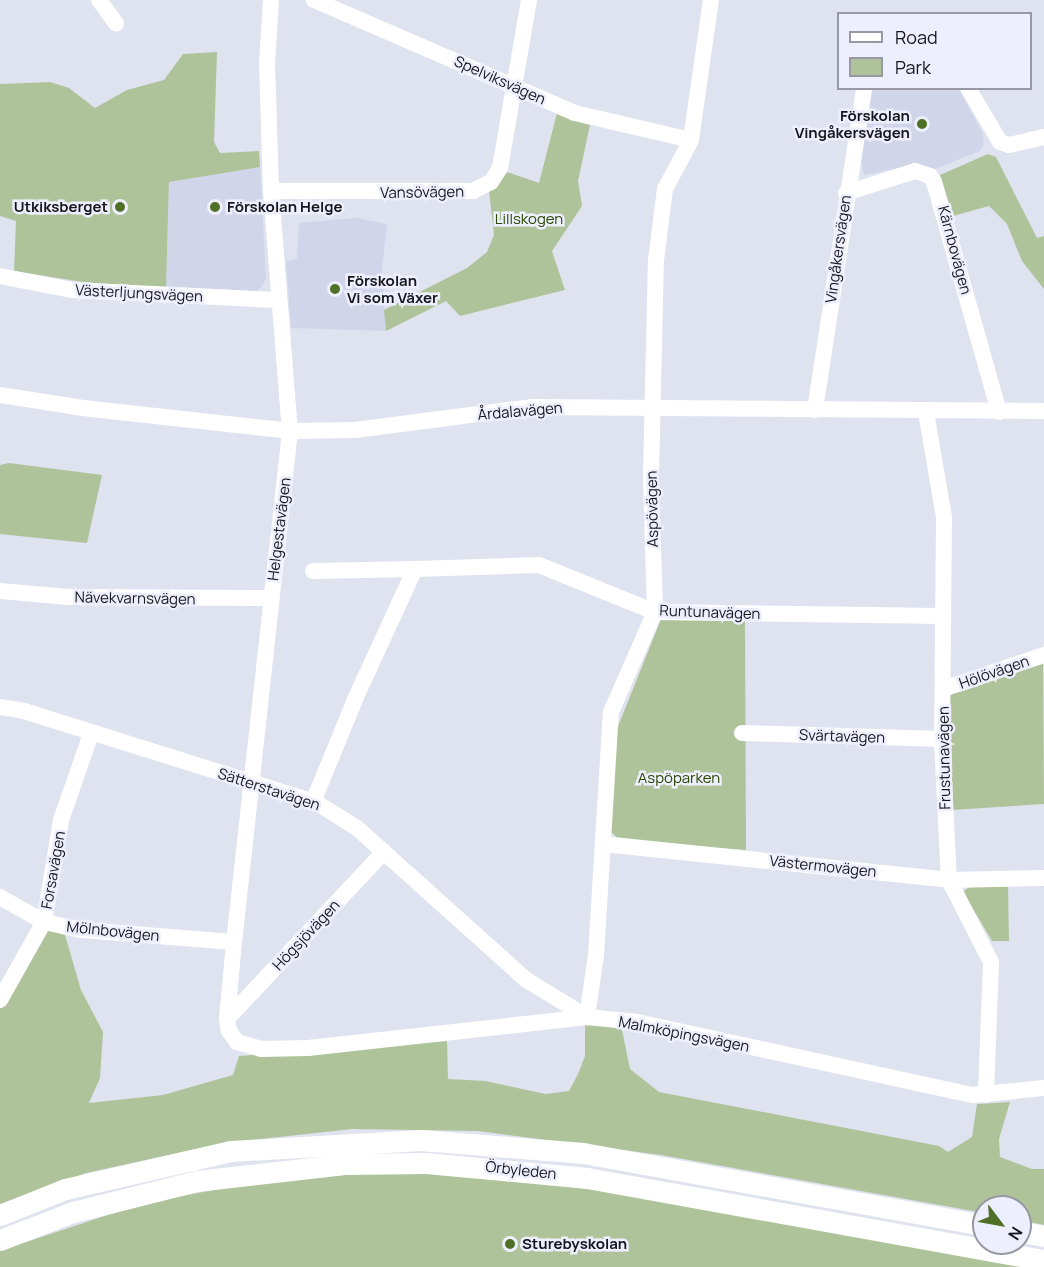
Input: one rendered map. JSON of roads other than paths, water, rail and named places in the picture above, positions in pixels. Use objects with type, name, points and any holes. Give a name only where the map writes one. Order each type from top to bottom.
[{"type":"main road","name":"Örbyleden","points":[[0,1215],[65,1189],[231,1151],[421,1140],[583,1153],[972,1223]]},
{"type":"main road","name":"Örbyleden","points":[[0,1240],[74,1212],[196,1181],[346,1164],[426,1163],[587,1178],[1044,1260]]},
{"type":"street","points":[[99,0],[117,23]]},
{"type":"street","name":"Helgestavägen","points":[[228,1018],[270,598],[290,431],[271,192],[267,63],[271,0]]},
{"type":"street","name":"Spelviksvägen","points":[[314,0],[593,119],[692,140]]},
{"type":"street","name":"Vansövägen","points":[[271,192],[473,191],[490,182],[500,168],[512,84],[529,0]]},
{"type":"street","name":"Aspövägen","points":[[587,1017],[596,954],[611,712],[655,612],[651,408],[652,311],[665,189],[692,140],[711,0]]},
{"type":"street","name":"Vingåkersvägen","points":[[815,410],[846,193],[864,90]]},
{"type":"street","points":[[969,90],[995,137],[1009,145],[1044,136]]},
{"type":"street","name":"Kärnbovägen","points":[[846,193],[915,171],[930,176],[934,182],[999,412]]},
{"type":"street","name":"Västerljungsvägen","points":[[0,276],[72,290],[279,300]]},
{"type":"street","name":"Årdalavägen","points":[[0,394],[84,408],[290,431],[355,430],[532,407],[926,412],[1044,411]]},
{"type":"street","name":"Frustunavägen","points":[[926,412],[944,517],[942,740],[949,880],[991,962],[986,1095]]},
{"type":"street","name":"Runtunavägen","points":[[314,571],[539,565],[655,612],[943,616]]},
{"type":"street","points":[[313,802],[356,697],[415,569]]},
{"type":"street","name":"Nävekvarnsvägen","points":[[0,591],[69,597],[270,598]]},
{"type":"street","name":"Hölövägen","points":[[943,689],[1044,655]]},
{"type":"street","name":"Sätterstavägen","points":[[0,707],[24,711],[91,734],[313,802],[336,813],[384,852],[525,979],[587,1017]]},
{"type":"street","name":"Svärtavägen","points":[[742,733],[942,740]]},
{"type":"street","name":"Forsavägen","points":[[0,1000],[44,922],[61,820],[91,734]]},
{"type":"street","name":"Västermovägen","points":[[603,844],[949,880],[1044,878]]},
{"type":"street","name":"Högsjövägen","points":[[228,1018],[384,852]]},
{"type":"street","name":"Mölnbovägen","points":[[0,897],[44,922],[102,932],[234,942]]},
{"type":"street","points":[[538,1023],[551,995]]},
{"type":"street","name":"Malmköpingsvägen","points":[[228,1018],[229,1031],[237,1042],[249,1047],[308,1048],[587,1017],[637,1022],[986,1095],[1044,1088]]},
{"type":"place","name":"Förskolan Vingåkersvägen","points":[[922,124]]},
{"type":"place","name":"Utkiksberget","points":[[120,207]]},
{"type":"place","name":"Förskolan Helge","points":[[215,207]]},
{"type":"place","name":"Förskolan Vi som Växer","points":[[335,289]]},
{"type":"place","name":"Sturebyskolan","points":[[510,1244]]},
{"type":"park label","name":"Lillskogen","points":[[529,219]]},
{"type":"park label","name":"Aspöparken","points":[[679,778]]}]
